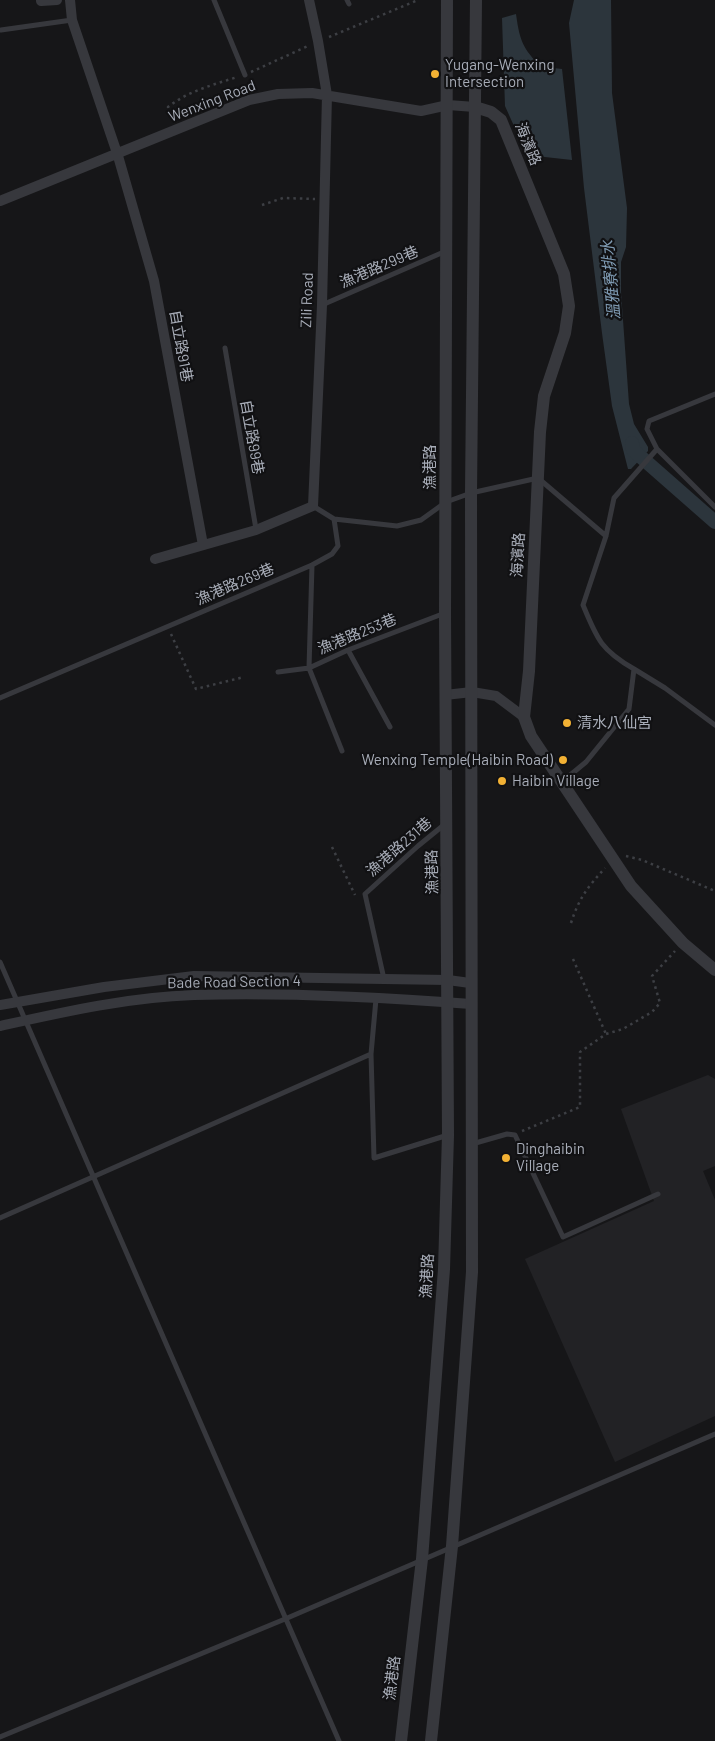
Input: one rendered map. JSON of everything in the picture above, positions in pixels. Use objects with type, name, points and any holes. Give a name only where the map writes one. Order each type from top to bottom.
[{"type":"street","points":[[41,1],[57,0]]},
{"type":"street","name":"自立路91巷","points":[[70,0],[72,20],[118,156],[154,280],[203,545]]},
{"type":"street","name":"Zili Road","points":[[309,0],[327,95],[322,305],[313,506]]},
{"type":"street","name":"漁港路","points":[[401,1741],[422,1559],[444,1269],[448,1135],[445,695],[447,0]]},
{"type":"street","points":[[431,1741],[452,1546],[472,1272],[470,983],[471,493],[476,0]]},
{"type":"street","name":"Wenxing Road","points":[[0,202],[118,156],[249,100],[295,93],[327,95],[421,111],[448,105],[475,107]]},
{"type":"street","name":"海濱路","points":[[475,107],[491,112],[501,120],[551,242],[565,282],[569,306],[565,333],[544,396],[538,478],[529,671],[524,717],[531,736],[631,886],[683,943],[715,970]]},
{"type":"street","points":[[155,559],[256,530],[313,506]]},
{"type":"street","points":[[445,695],[472,692],[496,696],[524,717]]},
{"type":"street","name":"Bade Road Section 4","points":[[0,1005],[70,992],[194,976],[448,980],[470,983]]},
{"type":"street","points":[[70,992],[75,1011]]},
{"type":"street","name":"Bade Road Section 4","points":[[0,1026],[107,1004],[193,995],[297,995],[471,1004]]},
{"type":"lane","points":[[214,0],[245,75]]},
{"type":"lane","points":[[1,30],[72,20]]},
{"type":"lane","name":"漁港路299巷","points":[[322,305],[447,251]]},
{"type":"lane","name":"自立路99巷","points":[[225,348],[256,530]]},
{"type":"lane","points":[[715,394],[649,421],[647,429],[656,449],[715,508]]},
{"type":"lane","points":[[656,449],[633,473],[614,498],[606,536],[583,605],[596,634],[611,656],[665,688],[715,726]]},
{"type":"lane","points":[[313,506],[334,519],[397,526],[421,520],[446,502],[471,493],[538,478],[606,536]]},
{"type":"lane","name":"漁港路269巷","points":[[0,698],[312,565],[332,554],[338,546],[334,519]]},
{"type":"lane","points":[[312,565],[309,668],[342,751]]},
{"type":"lane","name":"漁港路253巷","points":[[278,672],[309,668],[348,650],[445,613]]},
{"type":"lane","points":[[348,650],[390,726]]},
{"type":"lane","points":[[563,782],[586,762],[629,709],[634,669]]},
{"type":"lane","name":"漁港路231巷","points":[[384,979],[366,894],[447,822]]},
{"type":"lane","points":[[0,962],[339,1741]]},
{"type":"lane","points":[[376,999],[371,1054],[374,1158],[448,1135]]},
{"type":"lane","points":[[0,1218],[371,1054]]},
{"type":"lane","points":[[471,1144],[507,1134],[514,1135],[563,1237],[658,1194]]},
{"type":"lane","points":[[0,1737],[286,1619],[715,1434]]},
{"type":"path","points":[[178,130],[168,107],[178,99],[202,88],[245,75],[318,41],[418,0]]},
{"type":"path","points":[[262,205],[283,198],[324,199]]},
{"type":"path","points":[[168,626],[196,689],[244,677]]},
{"type":"path","points":[[332,847],[358,900],[366,898]]},
{"type":"path","points":[[571,923],[578,902],[585,890],[611,856],[642,860],[715,891]]},
{"type":"path","points":[[514,1135],[580,1107],[580,1052],[606,1034],[623,1029],[652,1012],[660,1003],[652,976],[683,943]]},
{"type":"path","points":[[573,959],[606,1034]]},
{"type":"shaded area","points":[[708,1075],[715,1079],[715,1166],[703,1171],[715,1200],[715,1416],[615,1462],[525,1259],[654,1201],[621,1109]]},
{"type":"water","points":[[574,0],[611,0],[612,93],[627,208],[626,247],[621,262],[621,292],[629,404],[634,424],[648,447],[648,451],[631,469],[628,469],[612,406],[584,188],[569,23]]},
{"type":"water","points":[[516,14],[521,40],[533,58],[546,72],[553,68],[562,69],[572,160],[527,155],[505,106],[502,18]]},
{"type":"waterway","name":"溫雅寮排水","points":[[632,443],[633,450],[715,522]]},
{"type":"place","name":"Yugang-Wenxing Intersection","points":[[435,74]]},
{"type":"place","name":"清水八仙宮","points":[[567,723]]},
{"type":"place","name":"Wenxing Temple(Haibin Road)","points":[[563,760]]},
{"type":"place","name":"Haibin Village","points":[[502,781]]},
{"type":"place","name":"Dinghaibin Village","points":[[506,1158]]}]
